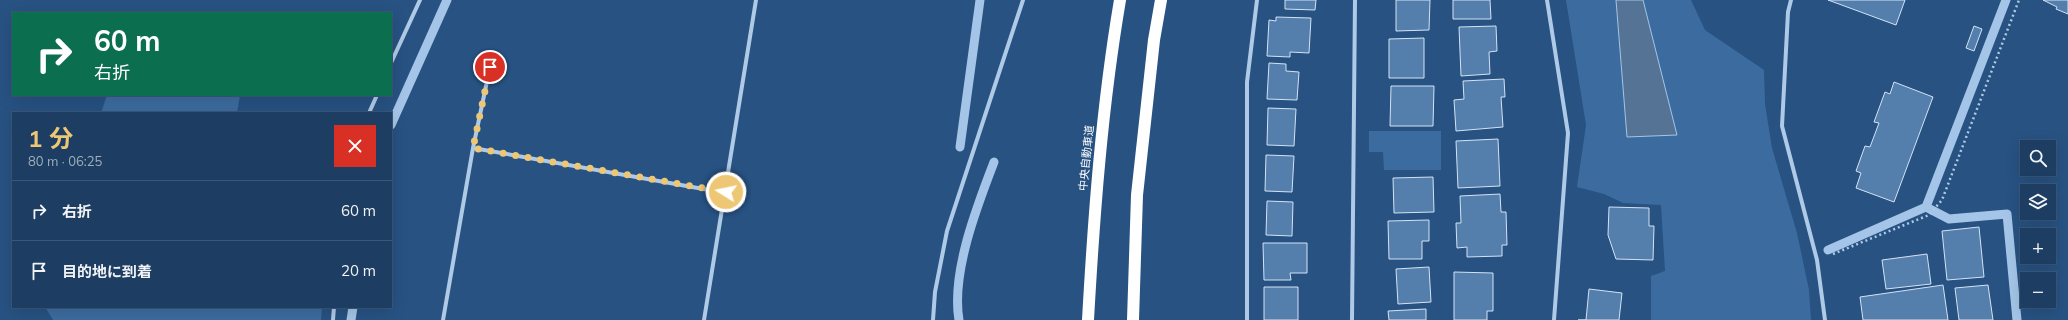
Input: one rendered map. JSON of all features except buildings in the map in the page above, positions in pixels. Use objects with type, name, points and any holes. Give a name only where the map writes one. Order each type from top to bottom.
[{"type":"highway","name":"中央自動車道","points":[[1088,320],[1095,197],[1109,65],[1120,0]]},
{"type":"highway","points":[[1133,320],[1137,195],[1154,40],[1161,0]]},
{"type":"street","points":[[392,61],[420,0]]},
{"type":"street","points":[[704,320],[756,0]]},
{"type":"street","points":[[933,320],[935,292],[947,231],[1023,0]]},
{"type":"street","points":[[1246,320],[1247,82],[1256,0]]},
{"type":"street","points":[[1352,320],[1355,0]]},
{"type":"street","points":[[1547,0],[1568,133],[1554,320]]},
{"type":"street","points":[[1791,0],[1788,12],[1782,126],[1817,260],[1825,320]]},
{"type":"street","points":[[443,320],[473,148],[490,67]]},
{"type":"street","points":[[369,112],[377,96]]},
{"type":"street","points":[[473,148],[726,192]]},
{"type":"street","points":[[333,320],[334,308]]},
{"type":"path","points":[[1817,260],[1929,216],[1942,200],[2018,0]]},
{"type":"shaded area","points":[[1566,0],[1691,0],[1705,30],[1764,70],[1765,104],[1772,148],[1797,233],[1809,290],[1811,320],[1651,320],[1651,276],[1665,271],[1661,205],[1623,203],[1604,194],[1577,187],[1586,125]]},
{"type":"shaded area","points":[[1616,0],[1643,0],[1677,135],[1627,137]]},
{"type":"shaded area","points":[[107,96],[240,96],[237,112],[101,112]]},
{"type":"shaded area","points":[[1369,131],[1441,131],[1441,170],[1384,170],[1383,152],[1369,152]]},
{"type":"shaded area","points":[[46,308],[322,308],[321,320],[53,320]]},
{"type":"waterway","points":[[392,123],[447,0]]},
{"type":"waterway","points":[[960,147],[980,0]]},
{"type":"waterway","points":[[1828,250],[1926,207],[2006,0]]},
{"type":"waterway","points":[[959,320],[959,282],[962,261],[973,219],[994,162]]},
{"type":"waterway","points":[[1926,207],[1949,219],[2007,214],[2017,320]]},
{"type":"waterway","points":[[351,320],[353,308]]},
{"type":"route","points":[[490,67],[473,148],[726,192]]}]
